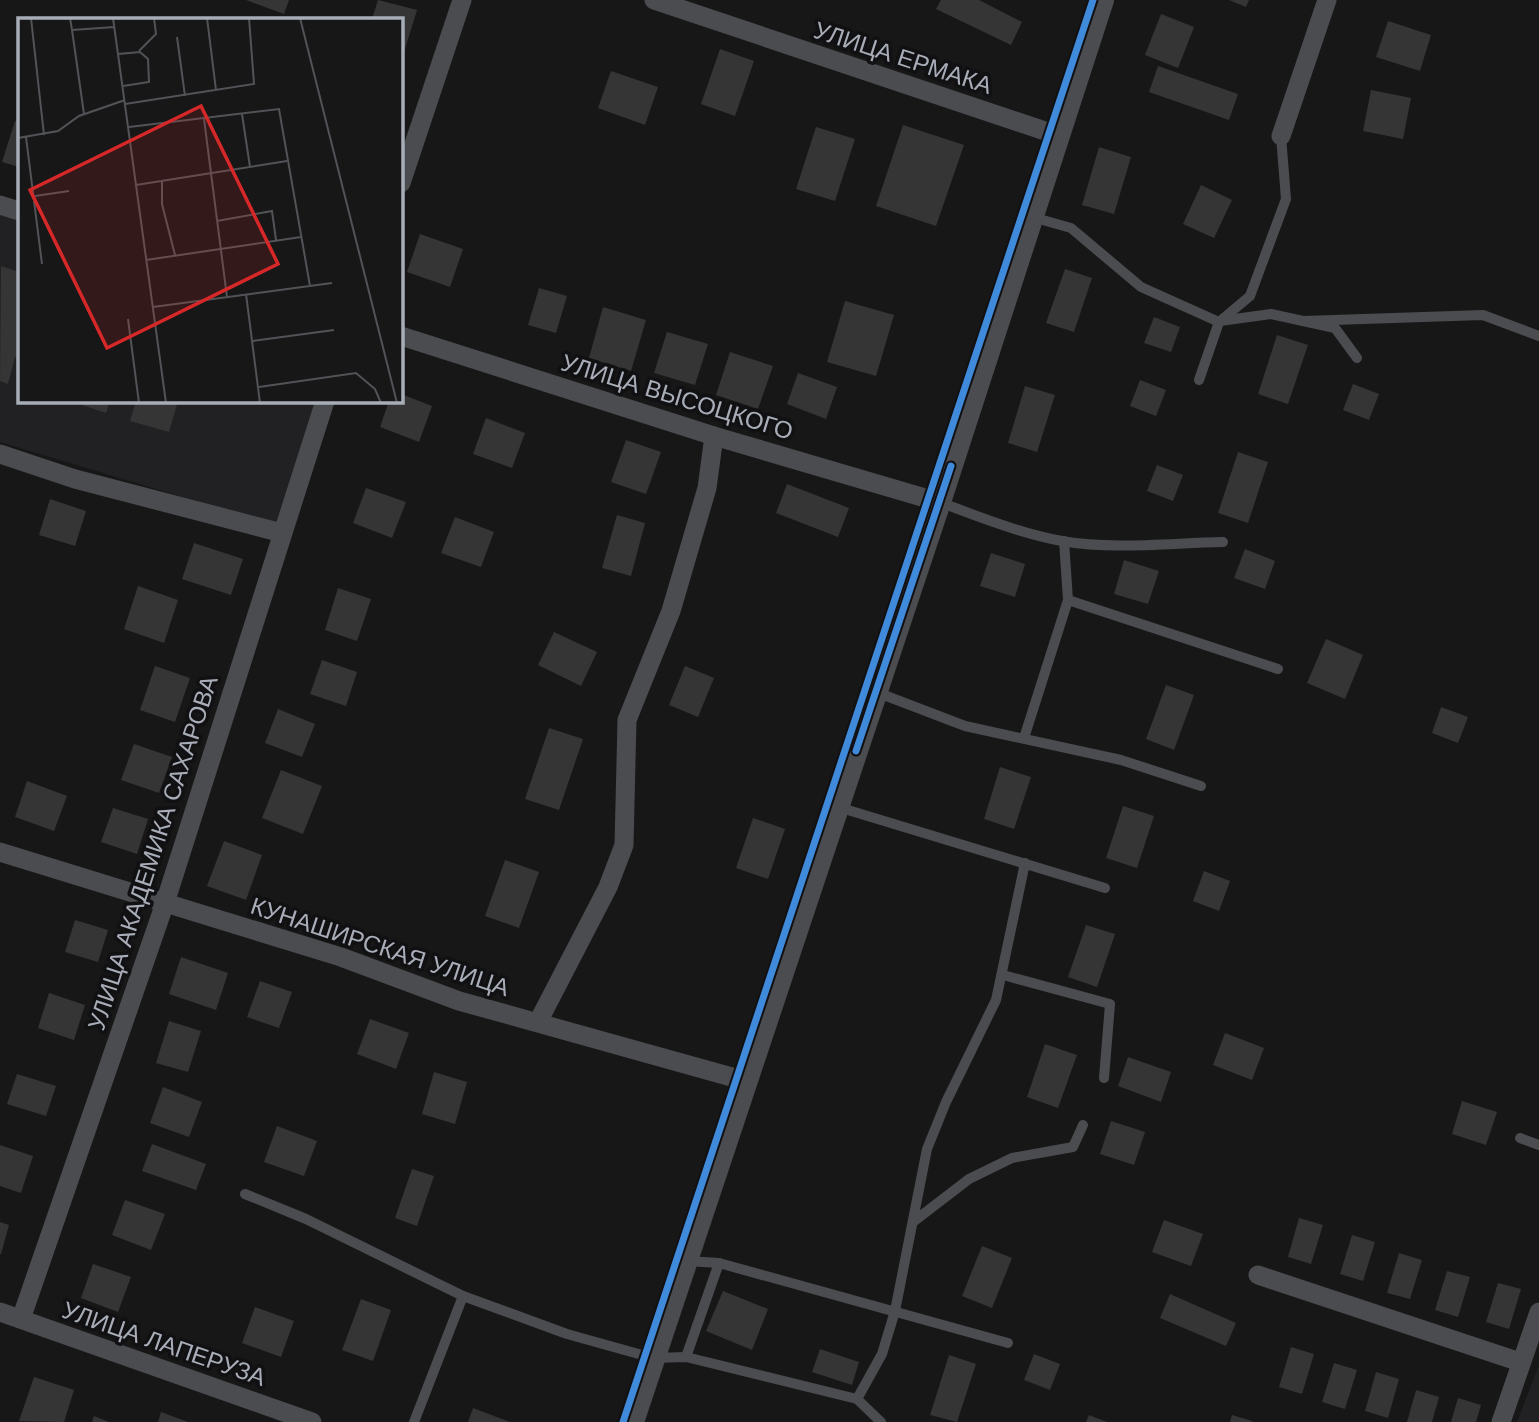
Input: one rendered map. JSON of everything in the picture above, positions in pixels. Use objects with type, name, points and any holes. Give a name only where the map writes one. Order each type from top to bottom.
[{"type":"street","points":[[402,180],[462,0]]},
{"type":"street","name":"УЛИЦА ЕРМАКА","points":[[653,0],[1057,135]]},
{"type":"street","points":[[632,1422],[939,502],[1102,0]]},
{"type":"street","points":[[1281,136],[1327,0]]},
{"type":"street","points":[[0,205],[18,211]]},
{"type":"street","name":"УЛИЦА ВЫСОЦКОГО","points":[[402,336],[714,436],[939,502]]},
{"type":"street","name":"УЛИЦА АКАДЕМИКА САХАРОВА","points":[[21,1319],[165,903],[325,402]]},
{"type":"street","points":[[538,1022],[608,887],[624,845],[626,720],[671,611],[707,488],[714,436]]},
{"type":"street","points":[[0,454],[75,479],[282,533]]},
{"type":"street","name":"КУНАШИРСКАЯ УЛИЦА","points":[[0,852],[341,957],[459,1001],[746,1081]]},
{"type":"street","points":[[1258,1275],[1520,1362]]},
{"type":"street","name":"УЛИЦА ЛАПЕРУЗА","points":[[0,1312],[312,1422]]},
{"type":"street","points":[[1501,1422],[1539,1312]]},
{"type":"lane","points":[[1199,380],[1219,321],[1250,296],[1286,199],[1281,136]]},
{"type":"lane","points":[[1031,217],[1071,228],[1141,287],[1219,321],[1271,314],[1335,328],[1357,358]]},
{"type":"lane","points":[[1303,321],[1483,315],[1539,335]]},
{"type":"lane","points":[[939,502],[1018,531],[1064,541],[1112,544],[1223,541]]},
{"type":"lane","points":[[1024,738],[1068,600],[1064,541]]},
{"type":"lane","points":[[1068,600],[1278,669]]},
{"type":"lane","points":[[876,692],[965,726],[1121,760],[1201,786]]},
{"type":"lane","points":[[837,806],[1105,888]]},
{"type":"lane","points":[[857,1399],[882,1354],[895,1311],[927,1149],[946,1102],[996,1000],[1025,863]]},
{"type":"lane","points":[[1003,975],[1110,1004],[1104,1078]]},
{"type":"lane","points":[[912,1223],[969,1179],[1012,1158],[1073,1147],[1083,1125]]},
{"type":"lane","points":[[1520,1138],[1539,1144]]},
{"type":"lane","points":[[245,1194],[306,1219],[463,1296],[567,1334],[653,1358],[686,1357],[857,1399],[881,1422]]},
{"type":"lane","points":[[686,1261],[719,1264],[1008,1343]]},
{"type":"lane","points":[[686,1357],[719,1264]]},
{"type":"lane","points":[[414,1422],[463,1296]]},
{"type":"shaded area","points":[[0,210],[18,217],[18,402],[319,402],[279,526],[0,442]]},
{"type":"shaded area","points":[[1539,1365],[1539,1422],[1517,1422]]},
{"type":"building","points":[[246,0],[289,0],[284,14]]},
{"type":"building","points":[[378,0],[417,10],[402,59],[402,18],[372,18]]},
{"type":"building","points":[[941,0],[979,0],[1022,22],[1011,45],[936,9]]},
{"type":"building","points":[[1229,0],[1249,0],[1246,7]]},
{"type":"building","points":[[1161,14],[1194,27],[1178,68],[1145,55]]},
{"type":"building","points":[[1388,21],[1431,35],[1420,71],[1376,57]]},
{"type":"building","points":[[720,49],[754,61],[735,116],[701,104]]},
{"type":"building","points":[[1158,66],[1238,94],[1229,120],[1149,92]]},
{"type":"building","points":[[611,71],[658,87],[645,125],[598,108]]},
{"type":"building","points":[[1371,90],[1411,98],[1403,139],[1363,131]]},
{"type":"building","points":[[15,121],[18,122],[18,167],[2,162]]},
{"type":"building","points":[[903,125],[964,145],[936,226],[876,206]]},
{"type":"building","points":[[816,127],[855,139],[835,201],[796,189]]},
{"type":"building","points":[[1099,147],[1131,157],[1114,214],[1082,205]]},
{"type":"building","points":[[1201,185],[1232,200],[1214,238],[1183,224]]},
{"type":"building","points":[[420,234],[463,249],[450,287],[407,272]]},
{"type":"building","points":[[1,266],[18,272],[18,358],[15,357],[8,384],[0,381]]},
{"type":"building","points":[[1065,269],[1092,278],[1074,332],[1046,323]]},
{"type":"building","points":[[539,288],[567,296],[556,333],[528,325]]},
{"type":"building","points":[[845,301],[894,315],[876,376],[827,362]]},
{"type":"building","points":[[603,307],[646,320],[631,371],[589,358]]},
{"type":"building","points":[[1154,317],[1180,327],[1171,352],[1144,343]]},
{"type":"building","points":[[667,332],[708,344],[695,385],[654,373]]},
{"type":"building","points":[[1277,335],[1308,345],[1288,404],[1258,394]]},
{"type":"building","points":[[730,352],[773,366],[758,409],[716,395]]},
{"type":"building","points":[[798,373],[837,387],[826,419],[787,404]]},
{"type":"building","points":[[1140,380],[1166,390],[1156,416],[1130,406]]},
{"type":"building","points":[[1353,384],[1379,394],[1369,420],[1343,410]]},
{"type":"building","points":[[1025,386],[1055,395],[1037,452],[1008,443]]},
{"type":"building","points":[[402,394],[432,406],[419,442],[380,427],[389,402],[402,402]]},
{"type":"building","points":[[73,402],[110,402],[106,413]]},
{"type":"building","points":[[136,402],[178,402],[169,432],[130,421]]},
{"type":"building","points":[[486,418],[525,433],[512,468],[473,454]]},
{"type":"building","points":[[626,440],[661,452],[646,494],[611,482]]},
{"type":"building","points":[[1238,452],[1268,462],[1248,523],[1218,513]]},
{"type":"building","points":[[1157,465],[1183,475],[1173,501],[1147,491]]},
{"type":"building","points":[[787,484],[849,508],[838,537],[776,513]]},
{"type":"building","points":[[366,488],[406,502],[392,538],[353,523]]},
{"type":"building","points":[[50,499],[86,511],[75,546],[39,535]]},
{"type":"building","points":[[617,515],[645,523],[631,576],[602,568]]},
{"type":"building","points":[[455,517],[494,532],[481,567],[441,553]]},
{"type":"building","points":[[194,543],[243,559],[231,595],[182,579]]},
{"type":"building","points":[[1245,549],[1275,561],[1265,589],[1234,578]]},
{"type":"building","points":[[991,553],[1025,564],[1015,597],[980,586]]},
{"type":"building","points":[[1124,560],[1159,571],[1148,604],[1114,594]]},
{"type":"building","points":[[138,586],[178,600],[164,643],[124,629]]},
{"type":"building","points":[[338,588],[371,599],[357,641],[325,630]]},
{"type":"building","points":[[554,632],[597,652],[581,686],[538,665]]},
{"type":"building","points":[[1326,639],[1363,655],[1345,699],[1307,683]]},
{"type":"building","points":[[322,660],[357,672],[346,706],[310,694]]},
{"type":"building","points":[[155,666],[190,678],[175,722],[140,710]]},
{"type":"building","points":[[685,666],[714,678],[698,717],[669,705]]},
{"type":"building","points":[[1166,685],[1194,695],[1174,750],[1146,739]]},
{"type":"building","points":[[1441,707],[1468,717],[1458,743],[1432,733]]},
{"type":"building","points":[[278,709],[315,724],[302,757],[265,743]]},
{"type":"building","points":[[549,728],[583,739],[559,810],[525,799]]},
{"type":"building","points":[[134,744],[172,757],[159,793],[121,780]]},
{"type":"building","points":[[1000,767],[1031,777],[1014,829],[984,819]]},
{"type":"building","points":[[281,770],[322,786],[303,834],[262,818]]},
{"type":"building","points":[[27,781],[67,796],[54,831],[15,817]]},
{"type":"building","points":[[1123,806],[1154,816],[1137,868],[1106,858]]},
{"type":"building","points":[[113,808],[148,819],[137,854],[101,842]]},
{"type":"building","points":[[753,818],[785,829],[768,879],[736,868]]},
{"type":"building","points":[[224,841],[262,855],[246,900],[207,886]]},
{"type":"building","points":[[505,860],[539,872],[519,928],[485,916]]},
{"type":"building","points":[[1204,871],[1230,881],[1219,911],[1193,901]]},
{"type":"building","points":[[75,920],[108,930],[98,962],[65,952]]},
{"type":"building","points":[[1086,925],[1115,934],[1097,987],[1068,977]]},
{"type":"building","points":[[181,957],[228,973],[216,1010],[169,994]]},
{"type":"building","points":[[260,981],[292,992],[279,1028],[247,1017]]},
{"type":"building","points":[[49,993],[85,1005],[74,1040],[38,1028]]},
{"type":"building","points":[[370,1019],[409,1033],[396,1069],[357,1054]]},
{"type":"building","points":[[169,1021],[201,1031],[188,1072],[156,1063]]},
{"type":"building","points":[[1225,1033],[1264,1048],[1252,1080],[1213,1065]]},
{"type":"building","points":[[1045,1044],[1077,1055],[1058,1108],[1027,1097]]},
{"type":"building","points":[[1128,1057],[1171,1072],[1161,1102],[1118,1086]]},
{"type":"building","points":[[434,1072],[467,1082],[455,1124],[422,1114]]},
{"type":"building","points":[[17,1074],[56,1086],[46,1116],[7,1104]]},
{"type":"building","points":[[163,1087],[202,1102],[189,1137],[150,1123]]},
{"type":"building","points":[[1462,1101],[1497,1112],[1486,1145],[1452,1134]]},
{"type":"building","points":[[1111,1121],[1145,1132],[1134,1165],[1100,1154]]},
{"type":"building","points":[[277,1126],[317,1141],[304,1176],[264,1162]]},
{"type":"building","points":[[152,1144],[206,1164],[196,1190],[142,1171]]},
{"type":"building","points":[[0,1145],[33,1156],[21,1193],[0,1186]]},
{"type":"building","points":[[412,1169],[434,1176],[417,1226],[395,1218]]},
{"type":"building","points":[[125,1200],[165,1214],[151,1250],[112,1235]]},
{"type":"building","points":[[1299,1218],[1323,1225],[1311,1264],[1288,1257]]},
{"type":"building","points":[[1164,1220],[1203,1234],[1191,1266],[1152,1252]]},
{"type":"building","points":[[0,1222],[9,1225],[1,1254],[0,1254]]},
{"type":"building","points":[[1352,1235],[1375,1242],[1363,1281],[1340,1274]]},
{"type":"building","points":[[982,1246],[1012,1258],[992,1308],[962,1296]]},
{"type":"building","points":[[1399,1253],[1422,1260],[1410,1299],[1387,1293]]},
{"type":"building","points":[[93,1264],[131,1277],[118,1312],[81,1298]]},
{"type":"building","points":[[1447,1271],[1470,1277],[1458,1317],[1435,1310]]},
{"type":"building","points":[[1498,1283],[1521,1289],[1509,1329],[1486,1322]]},
{"type":"building","points":[[723,1291],[768,1309],[752,1350],[706,1331]]},
{"type":"building","points":[[1170,1294],[1236,1323],[1226,1346],[1160,1318]]},
{"type":"building","points":[[361,1299],[391,1310],[373,1361],[342,1350]]},
{"type":"building","points":[[255,1307],[294,1321],[281,1357],[242,1343]]},
{"type":"building","points":[[1291,1347],[1314,1354],[1302,1394],[1279,1387]]},
{"type":"building","points":[[820,1349],[859,1362],[852,1385],[812,1372]]},
{"type":"building","points":[[1034,1354],[1060,1364],[1050,1390],[1024,1380]]},
{"type":"building","points":[[949,1355],[976,1364],[957,1422],[930,1415]]},
{"type":"building","points":[[1334,1363],[1357,1370],[1345,1409],[1322,1402]]},
{"type":"building","points":[[1376,1372],[1399,1379],[1388,1418],[1365,1411]]},
{"type":"building","points":[[34,1377],[74,1390],[64,1422],[19,1421]]},
{"type":"building","points":[[1416,1390],[1439,1397],[1432,1422],[1407,1422]]},
{"type":"building","points":[[1458,1398],[1481,1405],[1476,1422],[1451,1422]]},
{"type":"building","points":[[473,1408],[510,1422],[468,1422]]},
{"type":"building","points":[[161,1412],[188,1422],[158,1422]]},
{"type":"building","points":[[1089,1415],[1107,1422],[1086,1422]]},
{"type":"building","points":[[1232,1415],[1252,1421],[1252,1422],[1230,1422]]},
{"type":"building","points":[[94,1416],[109,1422],[92,1422]]},
{"type":"cycle path","points":[[623,1422],[1093,0]]},
{"type":"cycle path","points":[[856,751],[951,466]]}]
